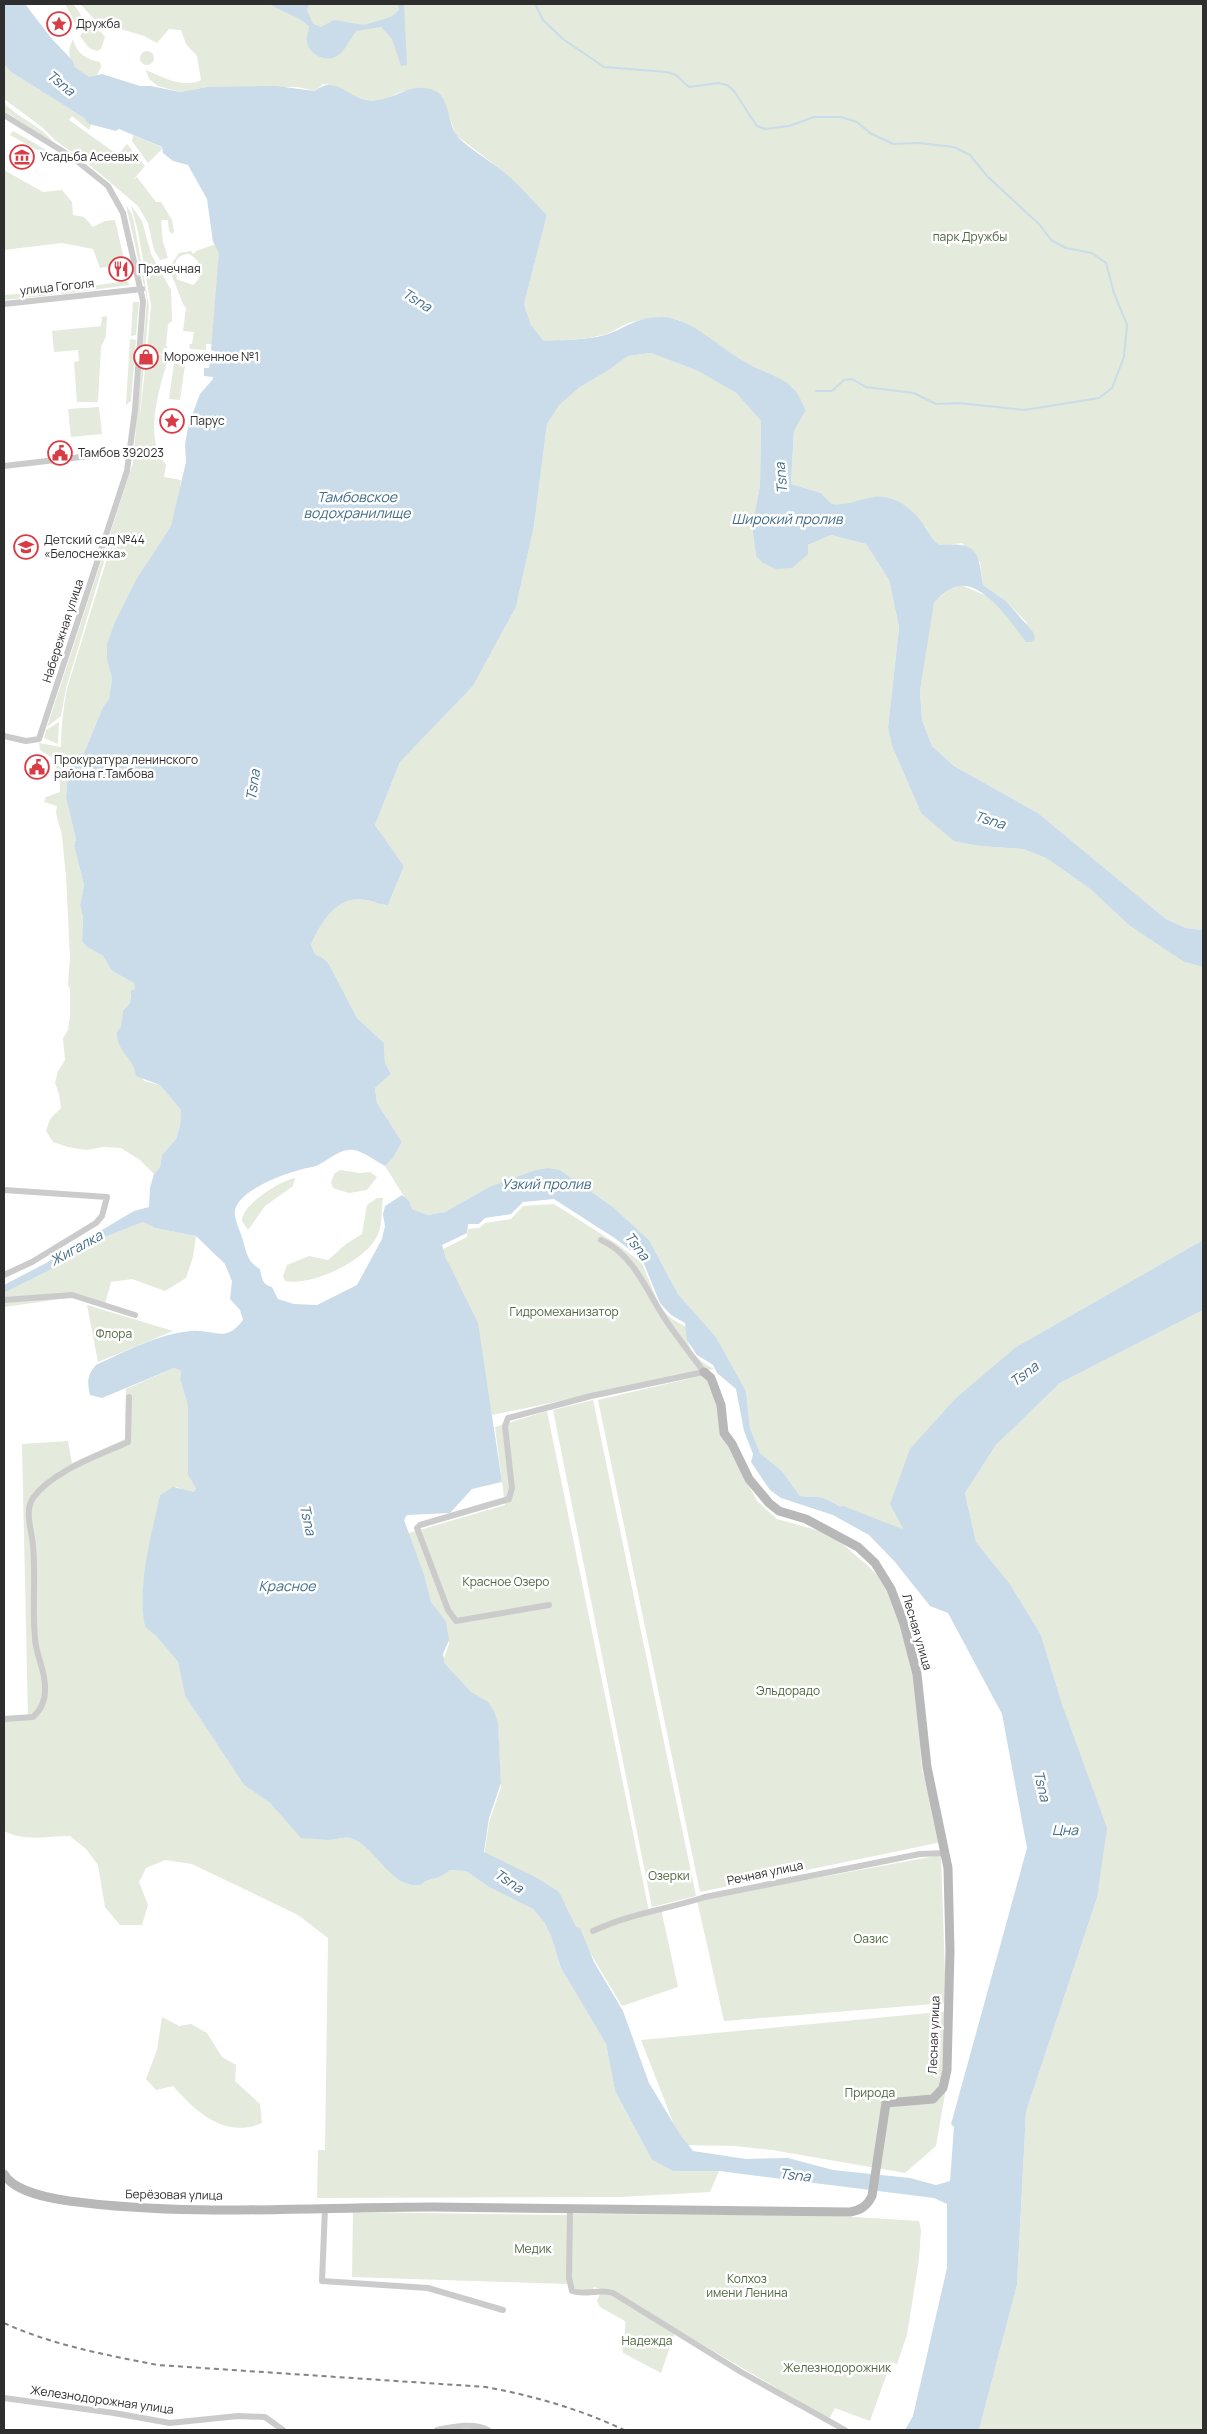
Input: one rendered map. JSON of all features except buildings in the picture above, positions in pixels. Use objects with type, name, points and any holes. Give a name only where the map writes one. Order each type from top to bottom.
[{"type":"street","name":"Набережная улица","points":[[4,115],[72,157],[108,186],[123,213],[142,289],[140,350],[127,471],[39,739],[26,741],[4,736]]},
{"type":"street","name":"улица Гоголя","points":[[4,304],[142,289]]},
{"type":"street","points":[[4,466],[107,454],[130,454]]},
{"type":"street","points":[[4,1190],[107,1197],[102,1216],[96,1222],[40,1257],[4,1275]]},
{"type":"street","name":"Лесная улица","points":[[601,1240],[613,1245],[633,1267],[667,1322],[704,1372],[711,1378],[722,1405],[724,1433],[732,1444],[749,1480],[769,1504],[779,1511],[806,1519],[858,1547],[875,1563],[891,1589],[916,1668],[927,1767],[946,1853],[950,1951],[946,2078],[942,2091],[933,2098],[886,2103],[872,2196]]},
{"type":"street","points":[[4,1300],[72,1294],[135,1315]]},
{"type":"street","points":[[549,1605],[456,1621],[448,1610],[417,1528],[420,1525],[509,1499],[512,1488],[505,1426],[508,1418],[591,1396],[704,1372]]},
{"type":"street","points":[[4,1719],[33,1717],[41,1709],[45,1692],[44,1668],[34,1639],[33,1548],[29,1511],[32,1500],[40,1490],[72,1468],[128,1442],[129,1397]]},
{"type":"street","name":"Речная улица","points":[[593,1931],[617,1920],[644,1914],[652,1910],[694,1902],[706,1897],[920,1854],[946,1853]]},
{"type":"street","name":"Берёзовая улица","points":[[4,2174],[9,2182],[19,2187],[66,2200],[171,2208],[850,2212],[863,2208],[872,2196]]},
{"type":"street","points":[[325,2208],[322,2281],[428,2288],[502,2310]]},
{"type":"street","points":[[570,2210],[570,2288],[579,2293],[590,2294],[603,2290],[613,2293],[749,2376],[845,2430]]},
{"type":"street","name":"Железнодорожная улица","points":[[4,2398],[104,2411],[170,2427],[238,2416],[265,2417],[283,2430]]},
{"type":"street","points":[[437,2430],[462,2426],[487,2430]]},
{"type":"green space","points":[[65,4],[73,4],[80,14],[82,23],[79,30]]},
{"type":"green space","name":"парк Дружбы","points":[[80,4],[1203,4],[1203,930],[1186,928],[1166,919],[1038,813],[954,766],[932,746],[922,720],[920,691],[933,602],[951,589],[961,585],[989,597],[1005,614],[1028,624],[1006,601],[983,585],[980,562],[962,543],[939,546],[931,539],[926,527],[874,497],[851,504],[832,504],[821,493],[791,484],[794,431],[806,410],[793,387],[744,362],[679,320],[664,317],[628,323],[607,334],[589,338],[545,342],[531,325],[524,304],[547,215],[504,172],[456,135],[442,96],[407,91],[374,101],[366,100],[334,86],[323,84],[315,91],[298,87],[207,87],[180,92],[158,86],[149,79],[146,70],[180,83],[201,80],[197,56],[186,44],[181,30],[169,29],[157,43],[144,36],[97,22]]},
{"type":"green space","points":[[87,26],[101,32],[105,37],[101,49],[97,51],[89,48],[80,36]]},
{"type":"green space","points":[[73,39],[79,52],[91,60],[100,62],[101,67],[97,75],[90,78],[72,62],[69,52]]},
{"type":"green space","points":[[144,51],[150,51],[154,58],[150,65],[144,65],[140,61],[140,55]]},
{"type":"green space","points":[[4,64],[11,72],[84,118],[91,125],[89,130],[72,116],[69,120],[118,155],[127,144],[145,166],[133,180],[137,177],[156,202],[161,202],[172,220],[174,231],[172,234],[169,231],[168,220],[162,220],[161,222],[163,242],[168,258],[160,260],[154,250],[148,223],[138,206],[85,161],[56,141],[42,127],[4,99]]},
{"type":"green space","points":[[4,103],[42,131],[53,142],[4,111]]},
{"type":"green space","points":[[13,131],[50,152],[46,155],[10,135]]},
{"type":"green space","points":[[133,135],[163,148],[148,163],[132,141]]},
{"type":"green space","points":[[4,170],[43,192],[62,190],[72,202],[73,215],[84,217],[93,227],[105,221],[115,220],[124,259],[115,262],[116,266],[100,268],[93,249],[62,243],[4,250]]},
{"type":"green space","points":[[126,205],[132,214],[134,222],[149,306],[139,423],[146,361],[150,361],[150,354],[162,355],[162,358],[168,359],[157,399],[154,428],[155,441],[159,454],[166,465],[164,477],[181,480],[178,502],[171,526],[137,578],[107,660],[112,678],[109,700],[103,707],[84,753],[75,755],[68,772],[66,798],[76,839],[74,846],[84,885],[80,905],[83,917],[82,941],[87,947],[103,956],[112,971],[134,983],[135,989],[130,996],[130,1003],[124,1011],[122,1021],[125,1042],[144,1081],[160,1085],[181,1110],[180,1126],[176,1139],[162,1155],[160,1167],[154,1174],[140,1160],[121,1148],[104,1147],[86,1150],[68,1147],[53,1142],[46,1131],[50,1119],[61,1108],[55,1083],[58,1071],[65,1060],[63,1038],[68,1030],[70,1017],[70,990],[68,984],[70,957],[66,876],[62,836],[56,813],[57,806],[44,802],[46,797],[60,792],[60,783],[54,759],[40,750],[39,743],[61,747],[62,718],[67,689],[109,552],[106,555],[66,688],[61,716],[47,727],[133,463],[147,299]]},
{"type":"green space","points":[[131,205],[142,221],[151,254],[171,290],[172,321],[168,324],[166,346],[168,348],[164,348],[162,354],[147,350],[151,305],[138,232]]},
{"type":"green space","points":[[216,244],[221,254],[212,344],[206,344],[206,350],[190,349],[189,344],[192,344],[194,332],[183,331],[186,308],[169,268],[179,253],[191,251],[194,254],[196,251]],"holes":[[[188,254],[193,256],[200,268],[199,277],[193,285],[176,279],[178,274],[175,267],[176,261],[181,256]]]},
{"type":"green space","points":[[128,281],[129,285],[62,294],[60,290]]},
{"type":"green space","points":[[54,291],[52,295],[4,300],[4,295]]},
{"type":"green space","points":[[133,302],[139,302],[136,335],[131,336]]},
{"type":"green space","points":[[107,316],[106,336],[101,347],[98,402],[77,402],[74,362],[79,361],[78,350],[54,352],[52,331],[101,326],[102,317]]},
{"type":"green space","points":[[130,339],[136,340],[131,401],[126,405]]},
{"type":"green space","points":[[651,353],[698,371],[736,393],[761,421],[760,486],[752,526],[756,556],[808,545],[831,535],[866,544],[889,580],[899,627],[888,728],[892,746],[921,813],[980,846],[1023,849],[1046,858],[1089,888],[1130,926],[1184,962],[1203,967],[1203,1240],[1016,1347],[903,1528],[882,1530],[872,1527],[826,1499],[800,1496],[782,1471],[760,1453],[750,1428],[746,1391],[716,1337],[678,1294],[649,1240],[613,1207],[560,1170],[489,1187],[445,1212],[428,1215],[412,1209],[385,1166],[393,1158],[402,1142],[377,1103],[375,1088],[391,1074],[385,1063],[384,1043],[357,1018],[329,964],[315,954],[311,945],[325,919],[346,901],[355,899],[366,900],[388,905],[404,866],[375,825],[400,762],[473,686],[516,607],[534,526],[547,424],[558,405],[580,387],[628,356]]},
{"type":"green space","points":[[174,363],[185,365],[180,400],[169,399]]},
{"type":"green space","points":[[99,407],[102,434],[71,437],[68,409]]},
{"type":"green space","points":[[59,722],[58,744],[44,738],[46,730]]},
{"type":"green space","points":[[340,1170],[360,1173],[370,1172],[377,1177],[367,1190],[349,1193],[333,1188],[331,1182],[334,1174]]},
{"type":"green space","points":[[295,1178],[293,1186],[265,1206],[248,1230],[242,1221],[248,1208],[271,1189]]},
{"type":"green space","points":[[377,1198],[383,1198],[381,1225],[378,1236],[368,1249],[334,1271],[308,1280],[285,1281],[283,1276],[287,1265],[309,1256],[328,1260],[346,1244],[362,1234],[367,1205]]},
{"type":"green space","name":"Гидромеханизатор","points":[[554,1204],[617,1244],[642,1263],[660,1308],[672,1319],[686,1327],[690,1348],[696,1357],[714,1369],[492,1415],[484,1367],[443,1249],[467,1237],[468,1229],[479,1228],[485,1223],[511,1219],[523,1206]]},
{"type":"green space","points":[[143,1222],[155,1228],[196,1236],[193,1257],[186,1278],[165,1291],[132,1279],[111,1282],[105,1304],[75,1297],[4,1307],[4,1293],[52,1269],[100,1239]]},
{"type":"green space","name":"Флора","points":[[87,1305],[173,1331],[98,1362]]},
{"type":"green space","points":[[1203,1310],[1203,2430],[979,2430],[1017,2285],[1026,2112],[1097,1898],[1063,1707],[1041,1635],[1010,1584],[976,1542],[965,1493],[996,1445],[1060,1383]]},
{"type":"green space","points":[[174,1368],[181,1371],[180,1379],[188,1406],[188,1475],[196,1487],[194,1492],[184,1491],[177,1487],[160,1495],[143,1585],[145,1627],[156,1636],[178,1662],[185,1696],[244,1785],[270,1803],[301,1837],[328,1840],[348,1838],[355,1840],[371,1852],[393,1876],[411,1885],[421,1885],[450,1870],[466,1871],[489,1887],[533,1909],[544,1922],[551,1936],[561,1968],[606,2044],[615,2091],[652,2160],[673,2171],[719,2171],[710,2192],[621,2197],[317,2198],[318,2150],[325,2150],[328,1938],[298,1915],[192,1864],[165,1860],[146,1868],[139,1882],[148,1905],[142,1925],[120,1925],[105,1907],[98,1865],[86,1849],[70,1836],[36,1838],[4,1831],[4,1720],[28,1718],[22,1444],[68,1441],[72,1463],[125,1439],[126,1389]]},
{"type":"green space","name":"Эльдорадо","points":[[713,1373],[728,1447],[757,1501],[777,1519],[831,1534],[891,1589],[914,1672],[922,1770],[935,1807],[942,1842],[700,1892],[598,1400]]},
{"type":"green space","name":"Озерки","points":[[593,1400],[696,1896],[652,1907],[553,1410]]},
{"type":"green space","name":"Красное Озеро","points":[[547,1411],[649,1911],[661,1909],[678,1987],[622,2006],[577,1931],[484,1856],[489,1823],[501,1787],[498,1727],[495,1715],[445,1668],[444,1658],[449,1644],[446,1627],[435,1613],[406,1534],[505,1505],[495,1427]]},
{"type":"green space","name":"Оазис","points":[[941,1855],[946,2003],[724,2021],[697,1900]]},
{"type":"green space","name":"Природа","points":[[950,2011],[945,2094],[936,2146],[905,2173],[772,2150],[735,2146],[682,2145],[641,2040]]},
{"type":"green space","points":[[162,2017],[179,2026],[191,2024],[207,2033],[222,2057],[236,2065],[235,2081],[260,2104],[262,2123],[236,2128],[224,2125],[212,2120],[191,2105],[173,2086],[156,2090],[146,2079],[157,2050]]},
{"type":"green space","name":"Медик","points":[[353,2212],[567,2215],[569,2217],[567,2284],[352,2277]]},
{"type":"green space","name":"Колхоз имени Ленина","points":[[572,2214],[822,2215],[919,2221],[921,2230],[919,2259],[907,2335],[897,2364],[891,2362],[870,2421],[835,2408],[829,2419],[613,2292],[594,2287],[591,2291],[572,2288]]},
{"type":"green space","name":"Надежда","points":[[601,2292],[609,2293],[675,2332],[661,2373],[623,2353],[625,2321],[600,2307],[597,2301]]},
{"type":"water","points":[[4,4],[25,4],[52,39],[72,60],[75,67],[89,77],[102,74],[140,86],[151,86],[180,92],[207,87],[276,86],[315,91],[328,85],[334,85],[359,98],[375,101],[417,88],[426,88],[440,94],[446,104],[456,134],[471,148],[504,172],[547,215],[524,304],[531,325],[544,341],[598,337],[645,319],[653,317],[673,318],[694,328],[745,362],[792,387],[806,410],[794,431],[791,484],[821,493],[832,504],[843,504],[882,497],[904,504],[921,521],[939,545],[961,545],[973,550],[979,563],[983,585],[1006,601],[1033,632],[1035,639],[1031,642],[1026,642],[998,606],[979,591],[969,587],[960,586],[953,588],[934,602],[920,691],[922,720],[932,746],[954,766],[1038,813],[1166,919],[1186,928],[1203,930],[1203,967],[1184,962],[1130,926],[1089,888],[1046,858],[1023,849],[980,846],[954,841],[921,813],[892,746],[888,728],[899,627],[889,580],[866,544],[831,535],[808,545],[808,554],[792,568],[776,569],[763,563],[756,556],[752,526],[760,486],[761,421],[736,393],[698,371],[651,353],[628,356],[580,387],[559,405],[547,424],[534,526],[516,607],[473,686],[400,762],[375,825],[404,866],[388,905],[356,899],[347,901],[338,906],[325,919],[311,945],[315,954],[329,964],[357,1018],[384,1043],[385,1063],[391,1074],[375,1088],[377,1103],[402,1142],[393,1158],[385,1166],[358,1151],[343,1151],[317,1166],[293,1172],[260,1185],[243,1198],[235,1209],[236,1221],[248,1256],[252,1263],[260,1269],[266,1285],[272,1287],[278,1299],[294,1304],[317,1305],[357,1285],[382,1239],[385,1226],[383,1214],[385,1206],[402,1195],[409,1201],[412,1209],[428,1215],[445,1212],[489,1187],[536,1170],[548,1168],[560,1170],[613,1207],[649,1240],[678,1294],[716,1337],[746,1391],[750,1428],[760,1453],[782,1471],[800,1496],[826,1499],[872,1527],[882,1530],[903,1528],[890,1504],[910,1449],[955,1399],[1016,1347],[1203,1240],[1203,1310],[1060,1383],[996,1445],[965,1493],[976,1542],[1010,1584],[1041,1635],[1063,1707],[1107,1828],[1097,1898],[1026,2112],[1017,2285],[979,2430],[905,2430],[913,2416],[947,2268],[947,2204],[934,2198],[719,2171],[673,2171],[652,2160],[615,2091],[606,2044],[561,1968],[551,1936],[544,1922],[533,1909],[489,1887],[466,1871],[450,1870],[421,1885],[411,1885],[393,1876],[371,1852],[355,1840],[345,1838],[328,1840],[301,1838],[270,1803],[244,1785],[185,1696],[178,1662],[156,1636],[145,1627],[143,1610],[146,1561],[160,1495],[173,1487],[194,1492],[196,1488],[188,1475],[188,1406],[180,1379],[181,1371],[174,1368],[102,1398],[90,1395],[88,1379],[96,1365],[154,1339],[191,1331],[225,1334],[237,1327],[243,1320],[240,1310],[230,1299],[232,1281],[225,1264],[196,1236],[155,1228],[143,1222],[100,1239],[52,1269],[4,1293],[4,1285],[46,1263],[134,1211],[149,1207],[150,1188],[154,1174],[160,1167],[162,1155],[176,1139],[180,1126],[181,1110],[160,1085],[136,1076],[135,1069],[117,1039],[123,1011],[130,1003],[131,991],[135,989],[134,983],[112,971],[103,956],[87,947],[82,941],[83,917],[80,905],[84,885],[74,846],[76,839],[66,798],[68,772],[75,755],[84,753],[103,707],[109,699],[112,678],[107,660],[107,644],[115,622],[137,578],[171,526],[186,462],[185,444],[189,423],[200,394],[213,379],[213,377],[204,376],[204,368],[209,368],[210,362],[217,360],[217,352],[211,350],[219,253],[213,242],[207,199],[188,165],[173,161],[163,153],[162,147],[119,129],[116,131],[89,124],[84,118],[11,72],[4,64]],"holes":[[[554,1199],[616,1239],[642,1259],[660,1303],[671,1315],[685,1323],[687,1340],[697,1355],[713,1365],[717,1373],[736,1389],[744,1431],[753,1454],[751,1462],[770,1490],[781,1498],[833,1515],[869,1535],[895,1562],[930,1606],[948,1613],[1002,1714],[1027,1848],[951,2124],[954,2127],[950,2181],[936,2185],[910,2178],[833,2170],[788,2158],[746,2159],[693,2151],[681,2136],[649,2083],[623,2011],[594,1962],[580,1928],[576,1927],[559,1892],[537,1878],[484,1852],[489,1818],[501,1783],[498,1723],[494,1711],[488,1702],[471,1692],[445,1664],[443,1654],[449,1640],[446,1622],[431,1602],[424,1575],[404,1520],[407,1515],[450,1513],[472,1489],[502,1482],[478,1323],[446,1258],[442,1245],[467,1233],[468,1224],[479,1224],[485,1218],[511,1214],[523,1202]]]},
{"type":"water","points":[[270,4],[309,4],[307,10],[313,24],[321,27],[334,20],[364,25],[391,17],[399,10],[398,4],[404,4],[407,65],[401,66],[392,39],[381,27],[356,31],[340,54],[333,58],[318,56],[308,46],[309,26],[300,19]]},
{"type":"waterway","points":[[535,4],[543,20],[563,39],[604,67],[667,72],[676,75],[689,87],[718,83],[727,85],[734,91],[757,126],[765,129],[789,126],[814,117],[841,117],[857,122],[870,133],[893,144],[919,143],[954,147],[970,155],[987,176],[1040,225],[1051,240],[1066,248],[1092,253],[1106,263],[1114,293],[1127,325],[1124,357],[1112,388],[1099,398],[1024,410],[959,403],[936,404],[914,393],[866,387],[852,379],[844,380],[832,391],[816,391]]},
{"type":"waterway","name":"Tsna","points":[[842,1511],[906,1536]]},
{"type":"railway","points":[[4,2323],[60,2343],[158,2365],[486,2387],[556,2404],[624,2430]]},
{"type":"place","name":"Дружба","points":[[59,24]]},
{"type":"place","name":"Усадьба Асеевых","points":[[22,157]]},
{"type":"place","name":"Прачечная","points":[[121,269]]},
{"type":"place","name":"Мороженное №1","points":[[146,357]]},
{"type":"place","name":"Парус","points":[[172,421]]},
{"type":"place","name":"Тамбов 392023","points":[[60,453]]},
{"type":"place","name":"Детский сад №44 «Белоснежка»","points":[[26,547]]},
{"type":"place","name":"Прокуратура ленинского района г.Тамбова","points":[[37,767]]},
{"type":"water label","name":"Тамбовское водохранилище","points":[[357,506]]},
{"type":"water label","name":"Широкий пролив","points":[[787,519]]},
{"type":"water label","name":"Узкий пролив","points":[[546,1184]]},
{"type":"water label","name":"Жигалка","points":[[76,1248]]},
{"type":"water label","name":"Красное","points":[[287,1586]]},
{"type":"water label","name":"Цна","points":[[1065,1830]]},
{"type":"park label","name":"Железнодорожник","points":[[837,2368]]}]
